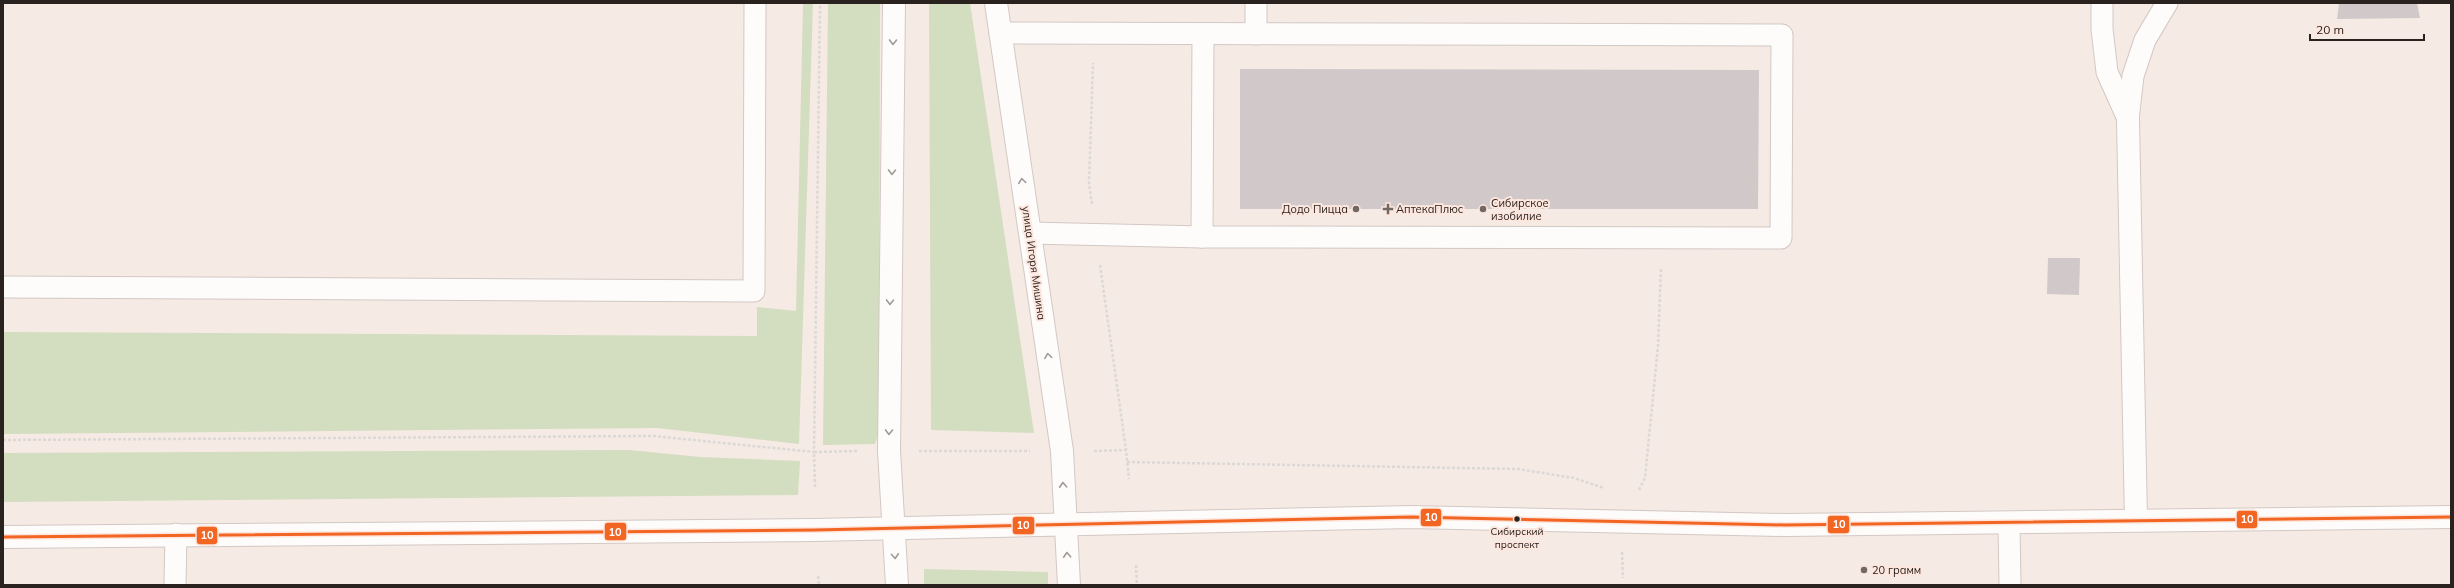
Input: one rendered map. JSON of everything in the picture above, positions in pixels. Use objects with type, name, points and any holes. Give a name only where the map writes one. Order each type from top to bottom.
[{"type":"main road","points":[[894,3],[889,451],[897,585]]},
{"type":"main road","name":"улица Игоря Мишина","points":[[996,3],[1062,451],[1069,585]]},
{"type":"main road","points":[[2128,120],[2136,520]]},
{"type":"main road","points":[[3,537],[176,534],[807,530],[1411,517],[1785,525],[2009,524],[2136,520],[2451,518]]},
{"type":"lane","points":[[3,287],[754,291],[755,3]]},
{"type":"lane","points":[[1256,3],[1256,34]]},
{"type":"lane","points":[[2102,3],[2102,29],[2107,72],[2128,120]]},
{"type":"lane","points":[[2128,120],[2133,76],[2144,40],[2167,3]]},
{"type":"lane","points":[[1000,33],[1782,35],[1781,238],[1202,237],[1030,233]]},
{"type":"lane","points":[[1202,237],[1203,34]]},
{"type":"lane","points":[[2009,524],[2010,585]]},
{"type":"lane","points":[[175,585],[176,534]]},
{"type":"path","points":[[815,487],[814,452],[820,3]]},
{"type":"path","points":[[1645,478],[1658,346],[1662,238]]},
{"type":"path","points":[[3,440],[653,436],[814,452],[866,451]]},
{"type":"path","points":[[1089,451],[1126,450],[1129,480]]},
{"type":"path","points":[[916,451],[1038,451]]},
{"type":"path","points":[[1128,462],[1518,469],[1574,478],[1612,491]]},
{"type":"path","points":[[1136,565],[1137,585]]},
{"type":"path","points":[[818,576],[819,585]]},
{"type":"green space","points":[[803,3],[813,3],[799,444],[657,428],[3,434],[3,332],[757,336],[757,307],[796,311]]},
{"type":"green space","points":[[828,3],[880,3],[879,431],[875,444],[823,445]]},
{"type":"green space","points":[[929,3],[970,3],[1034,433],[931,430]]},
{"type":"green space","points":[[629,450],[700,457],[800,461],[798,495],[3,502],[3,453]]},
{"type":"green space","points":[[924,569],[1048,572],[1048,585],[924,585]]},
{"type":"building","points":[[2339,3],[2417,3],[2420,18],[2337,19]]},
{"type":"building","points":[[1240,69],[1759,70],[1758,209],[1240,209]]},
{"type":"building","points":[[2048,258],[2080,258],[2079,295],[2047,294]]},
{"type":"transit line","name":"10","points":[[3,537],[815,530],[1411,517],[1785,525],[2451,517]]},
{"type":"place","name":"Додо Пицца","points":[[1356,209]]},
{"type":"place","name":"АптекаПлюс","points":[[1388,209]]},
{"type":"place","name":"Сибирское изобилие","points":[[1483,209]]},
{"type":"place","name":"Сибирский проспект","points":[[1517,519]]},
{"type":"place","name":"20 грамм","points":[[1864,570]]}]
